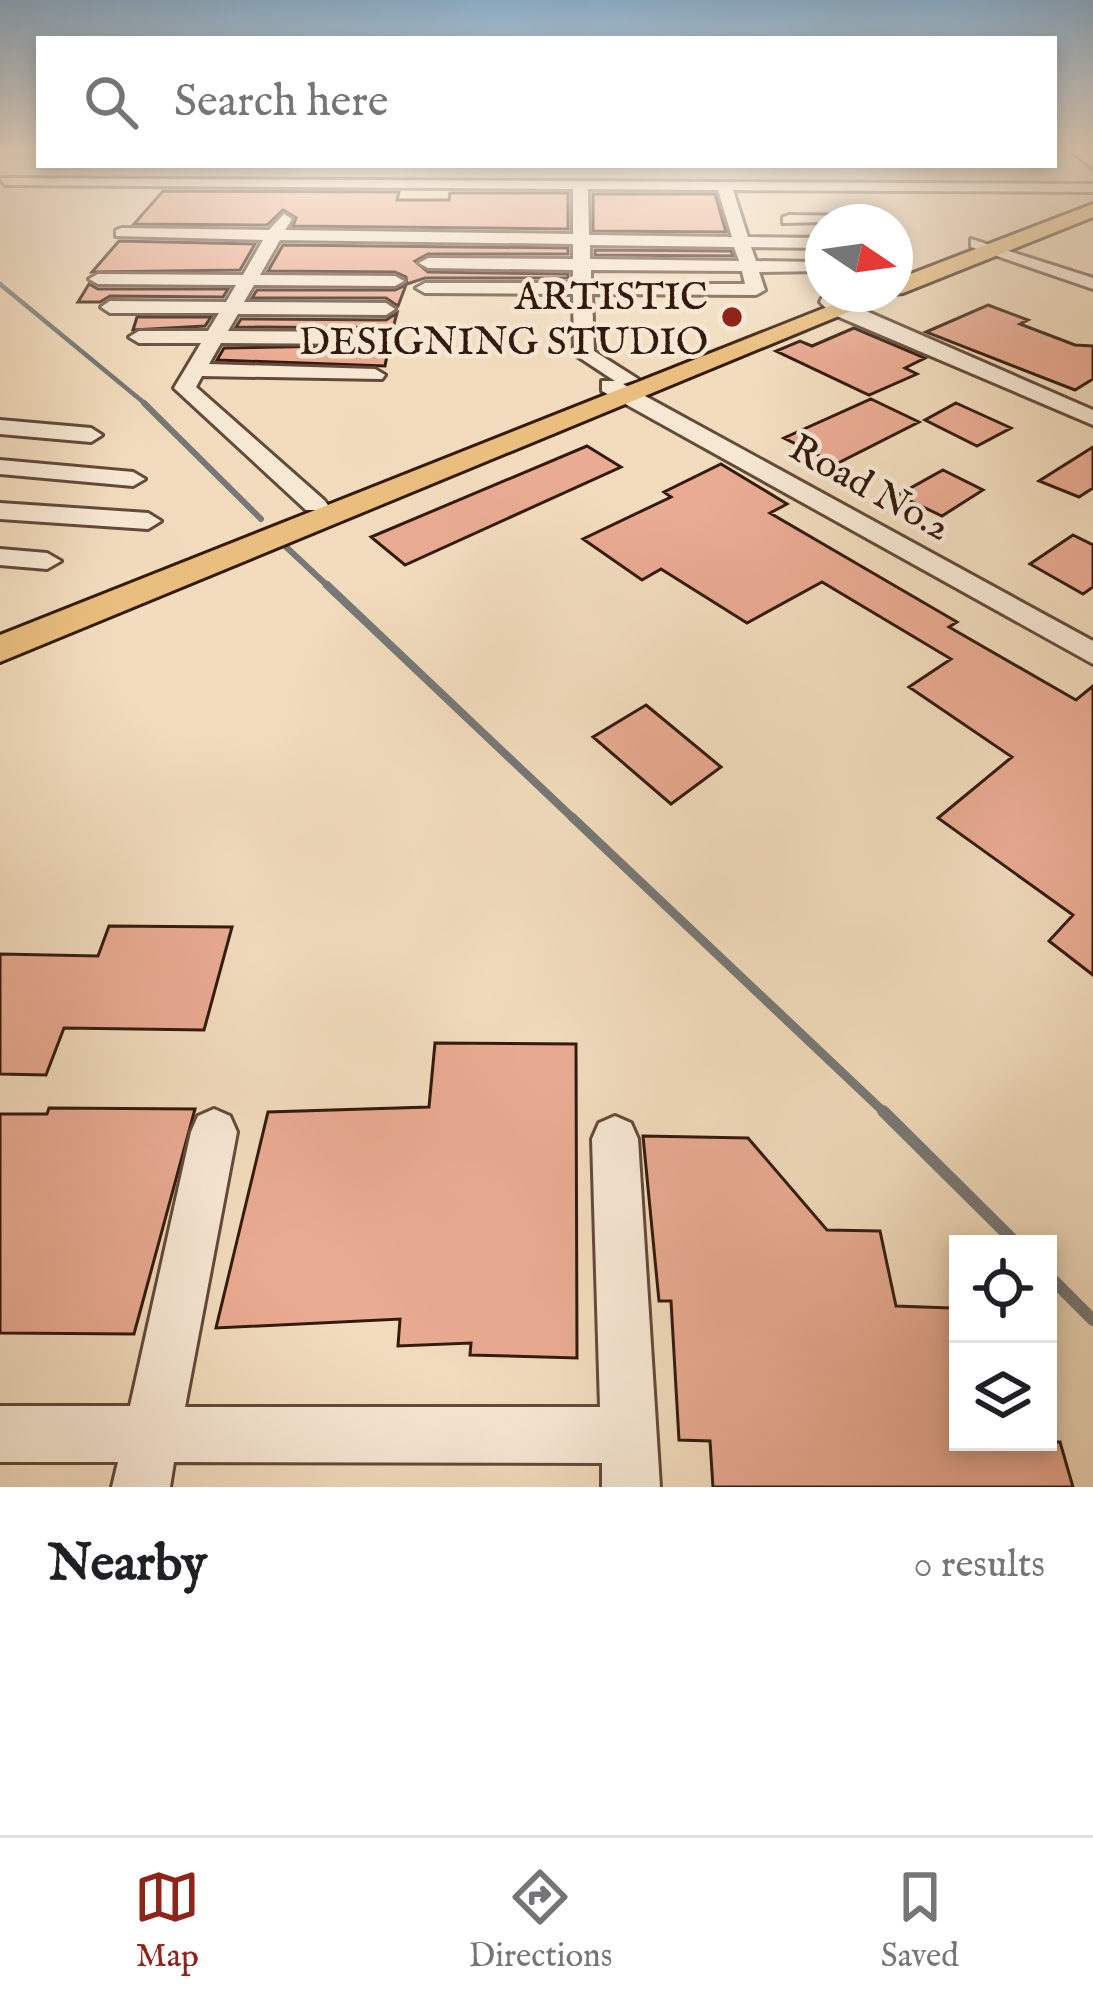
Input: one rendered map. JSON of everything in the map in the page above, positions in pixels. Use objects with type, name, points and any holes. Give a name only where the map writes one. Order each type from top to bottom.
[{"type":"main road","points":[[913,280],[1051,218]]},
{"type":"main road","points":[[913,270],[1069,218]]},
{"type":"main road","points":[[0,625],[265,535],[315,505],[813,312]]},
{"type":"main road","points":[[0,649],[621,386]]},
{"type":"street","points":[[122,233],[221,218]]},
{"type":"street","points":[[279,218],[185,388],[315,505]]},
{"type":"street","points":[[374,218],[582,240],[805,242]]},
{"type":"street","points":[[581,218],[583,290]]},
{"type":"street","points":[[712,219],[755,220]]},
{"type":"street","points":[[424,288],[756,290],[734,219]]},
{"type":"street","points":[[776,220],[805,220]]},
{"type":"street","points":[[985,247],[1093,284]]},
{"type":"street","points":[[428,263],[805,267]]},
{"type":"street","points":[[98,279],[395,281]]},
{"type":"street","name":"Road No.2","points":[[583,290],[584,354],[621,386],[1093,654]]},
{"type":"street","points":[[110,307],[386,309]]},
{"type":"street","points":[[861,312],[1093,418]]},
{"type":"street","points":[[139,337],[382,338]]},
{"type":"street","points":[[193,370],[375,375]]},
{"type":"street","points":[[0,428],[92,435]]},
{"type":"street","points":[[0,467],[133,479]]},
{"type":"street","points":[[0,511],[148,521]]},
{"type":"street","points":[[0,557],[46,561]]},
{"type":"street","points":[[147,1460],[214,1132]]},
{"type":"street","points":[[0,1433],[147,1460],[630,1461],[615,1139]]},
{"type":"building","points":[[139,218],[274,218],[267,225],[134,224]]},
{"type":"building","points":[[296,218],[568,218],[568,229],[293,226]]},
{"type":"building","points":[[593,218],[722,218],[726,232],[593,231]]},
{"type":"building","points":[[119,241],[255,244],[240,270],[92,272]]},
{"type":"building","points":[[283,245],[568,248],[568,254],[428,254],[415,261],[428,272],[568,274],[568,278],[425,278],[407,284],[406,277],[395,272],[268,271]]},
{"type":"building","points":[[595,250],[731,251],[733,256],[595,255]]},
{"type":"building","points":[[89,284],[98,289],[228,289],[223,297],[110,296],[100,302],[78,302]]},
{"type":"building","points":[[406,285],[398,306],[386,298],[252,298],[257,290],[395,290]]},
{"type":"building","points":[[988,305],[1028,320],[1020,324],[1075,345],[1093,346],[1093,379],[1075,390],[926,332]]},
{"type":"building","points":[[397,313],[392,332],[383,328],[236,327],[241,319],[386,320]]},
{"type":"building","points":[[137,317],[211,317],[205,326],[133,330]]},
{"type":"building","points":[[854,328],[925,358],[905,368],[917,374],[869,395],[776,351],[800,341],[812,346]]},
{"type":"building","points":[[389,345],[385,366],[217,360],[224,348]]},
{"type":"building","points":[[871,399],[919,422],[836,464],[784,438]]},
{"type":"building","points":[[956,403],[1011,428],[977,446],[925,420]]},
{"type":"building","points":[[587,446],[621,467],[405,565],[371,537]]},
{"type":"building","points":[[1093,447],[1093,488],[1079,497],[1039,481]]},
{"type":"building","points":[[721,464],[787,504],[770,513],[957,622],[949,627],[1076,700],[1093,686],[1093,975],[1049,941],[1073,915],[938,818],[1012,757],[909,687],[951,659],[822,582],[747,623],[661,569],[642,580],[583,539],[671,497],[664,492]]},
{"type":"building","points":[[943,470],[983,490],[942,516],[898,495]]},
{"type":"building","points":[[1073,535],[1093,545],[1093,587],[1083,594],[1030,564]]},
{"type":"building","points":[[646,705],[721,767],[671,804],[593,737]]},
{"type":"building","points":[[109,926],[232,927],[204,1030],[64,1028],[46,1075],[0,1074],[0,954],[98,956]]},
{"type":"building","points":[[435,1043],[576,1044],[577,1358],[470,1355],[471,1343],[398,1346],[400,1319],[216,1328],[268,1112],[429,1107]]},
{"type":"building","points":[[49,1108],[195,1109],[134,1334],[0,1333],[0,1114],[47,1114]]},
{"type":"building","points":[[643,1136],[748,1138],[827,1230],[880,1231],[896,1306],[949,1308],[949,1451],[1057,1451],[1060,1442],[1073,1487],[713,1487],[710,1441],[679,1440],[671,1301],[659,1301]]},
{"type":"waterway","points":[[0,284],[148,406]]},
{"type":"waterway","points":[[144,403],[261,519]]},
{"type":"waterway","points":[[284,545],[330,588]]},
{"type":"waterway","points":[[327,585],[575,820]]},
{"type":"waterway","points":[[572,817],[886,1114]]},
{"type":"waterway","points":[[883,1111],[1008,1235]]},
{"type":"waterway","points":[[1057,1284],[1093,1320]]},
{"type":"place","name":"ARTISTIC DESIGNING STUDIO","points":[[732,317]]}]
